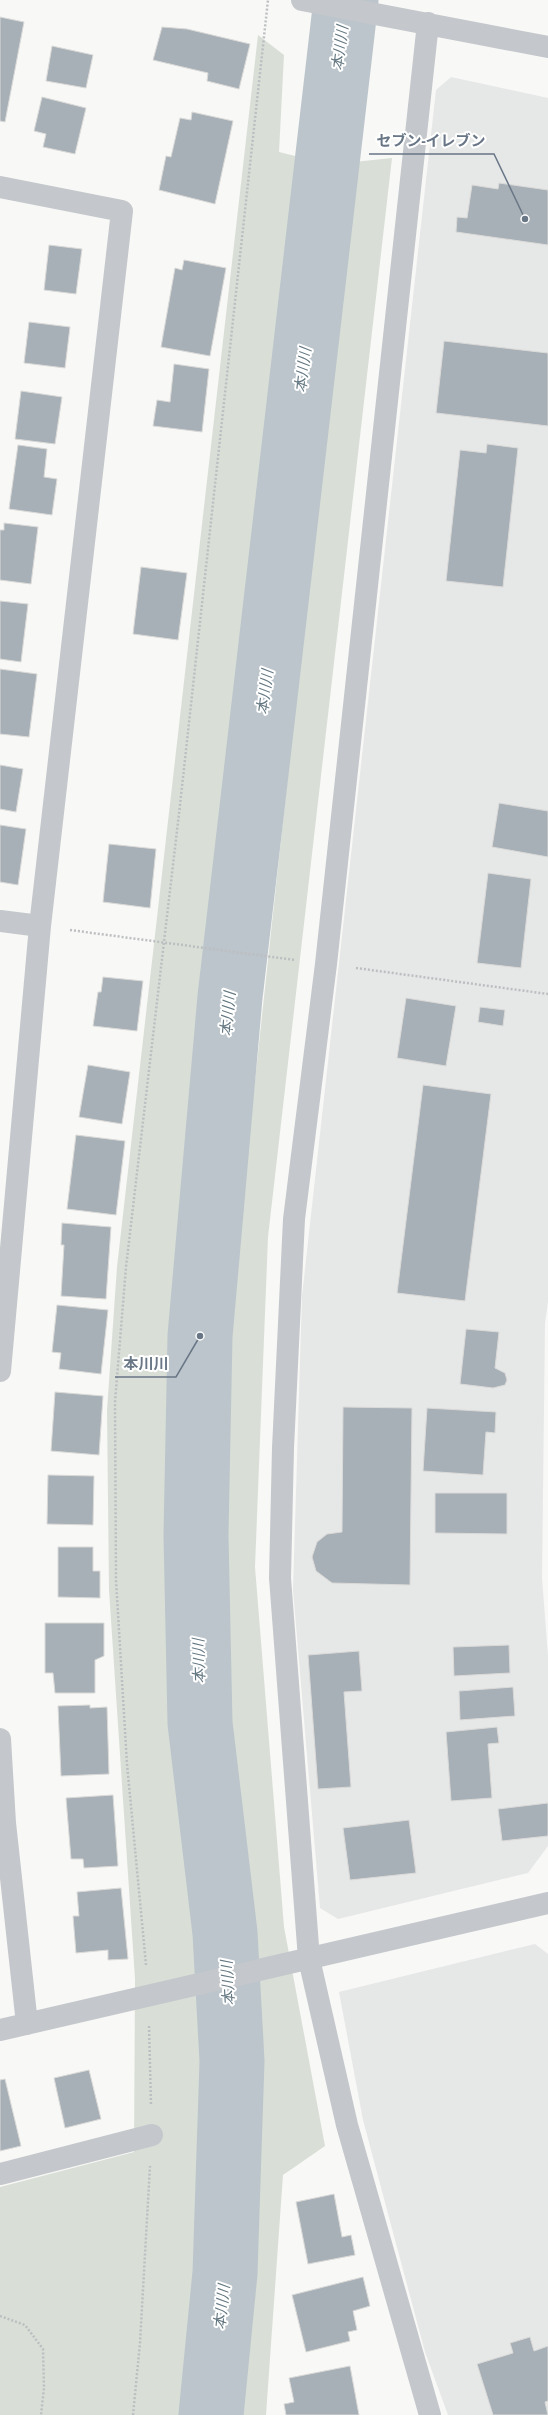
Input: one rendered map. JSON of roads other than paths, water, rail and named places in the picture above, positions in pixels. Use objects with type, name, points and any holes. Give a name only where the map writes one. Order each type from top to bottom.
[{"type":"street","points":[[302,0],[428,23],[548,48]]},
{"type":"street","points":[[428,23],[326,964],[294,1219],[283,1448],[280,1578],[309,1958],[347,2125],[430,2415]]},
{"type":"street","points":[[0,187],[122,211],[40,926],[0,1371]]},
{"type":"street","points":[[0,921],[40,926]]},
{"type":"street","points":[[0,1739],[5,1823],[27,2024]]},
{"type":"street","points":[[0,2030],[548,1903]]},
{"type":"street","points":[[0,2174],[152,2135]]},
{"type":"waterway","name":"本川川","points":[[211,2415],[225,2273],[232,2061],[225,1933],[200,1723],[196,1535],[200,1336],[230,997],[346,0]]},
{"type":"place","name":"セブン-イレブン","points":[[525,219]]},
{"type":"place","name":"本川川","points":[[200,1336]]}]
